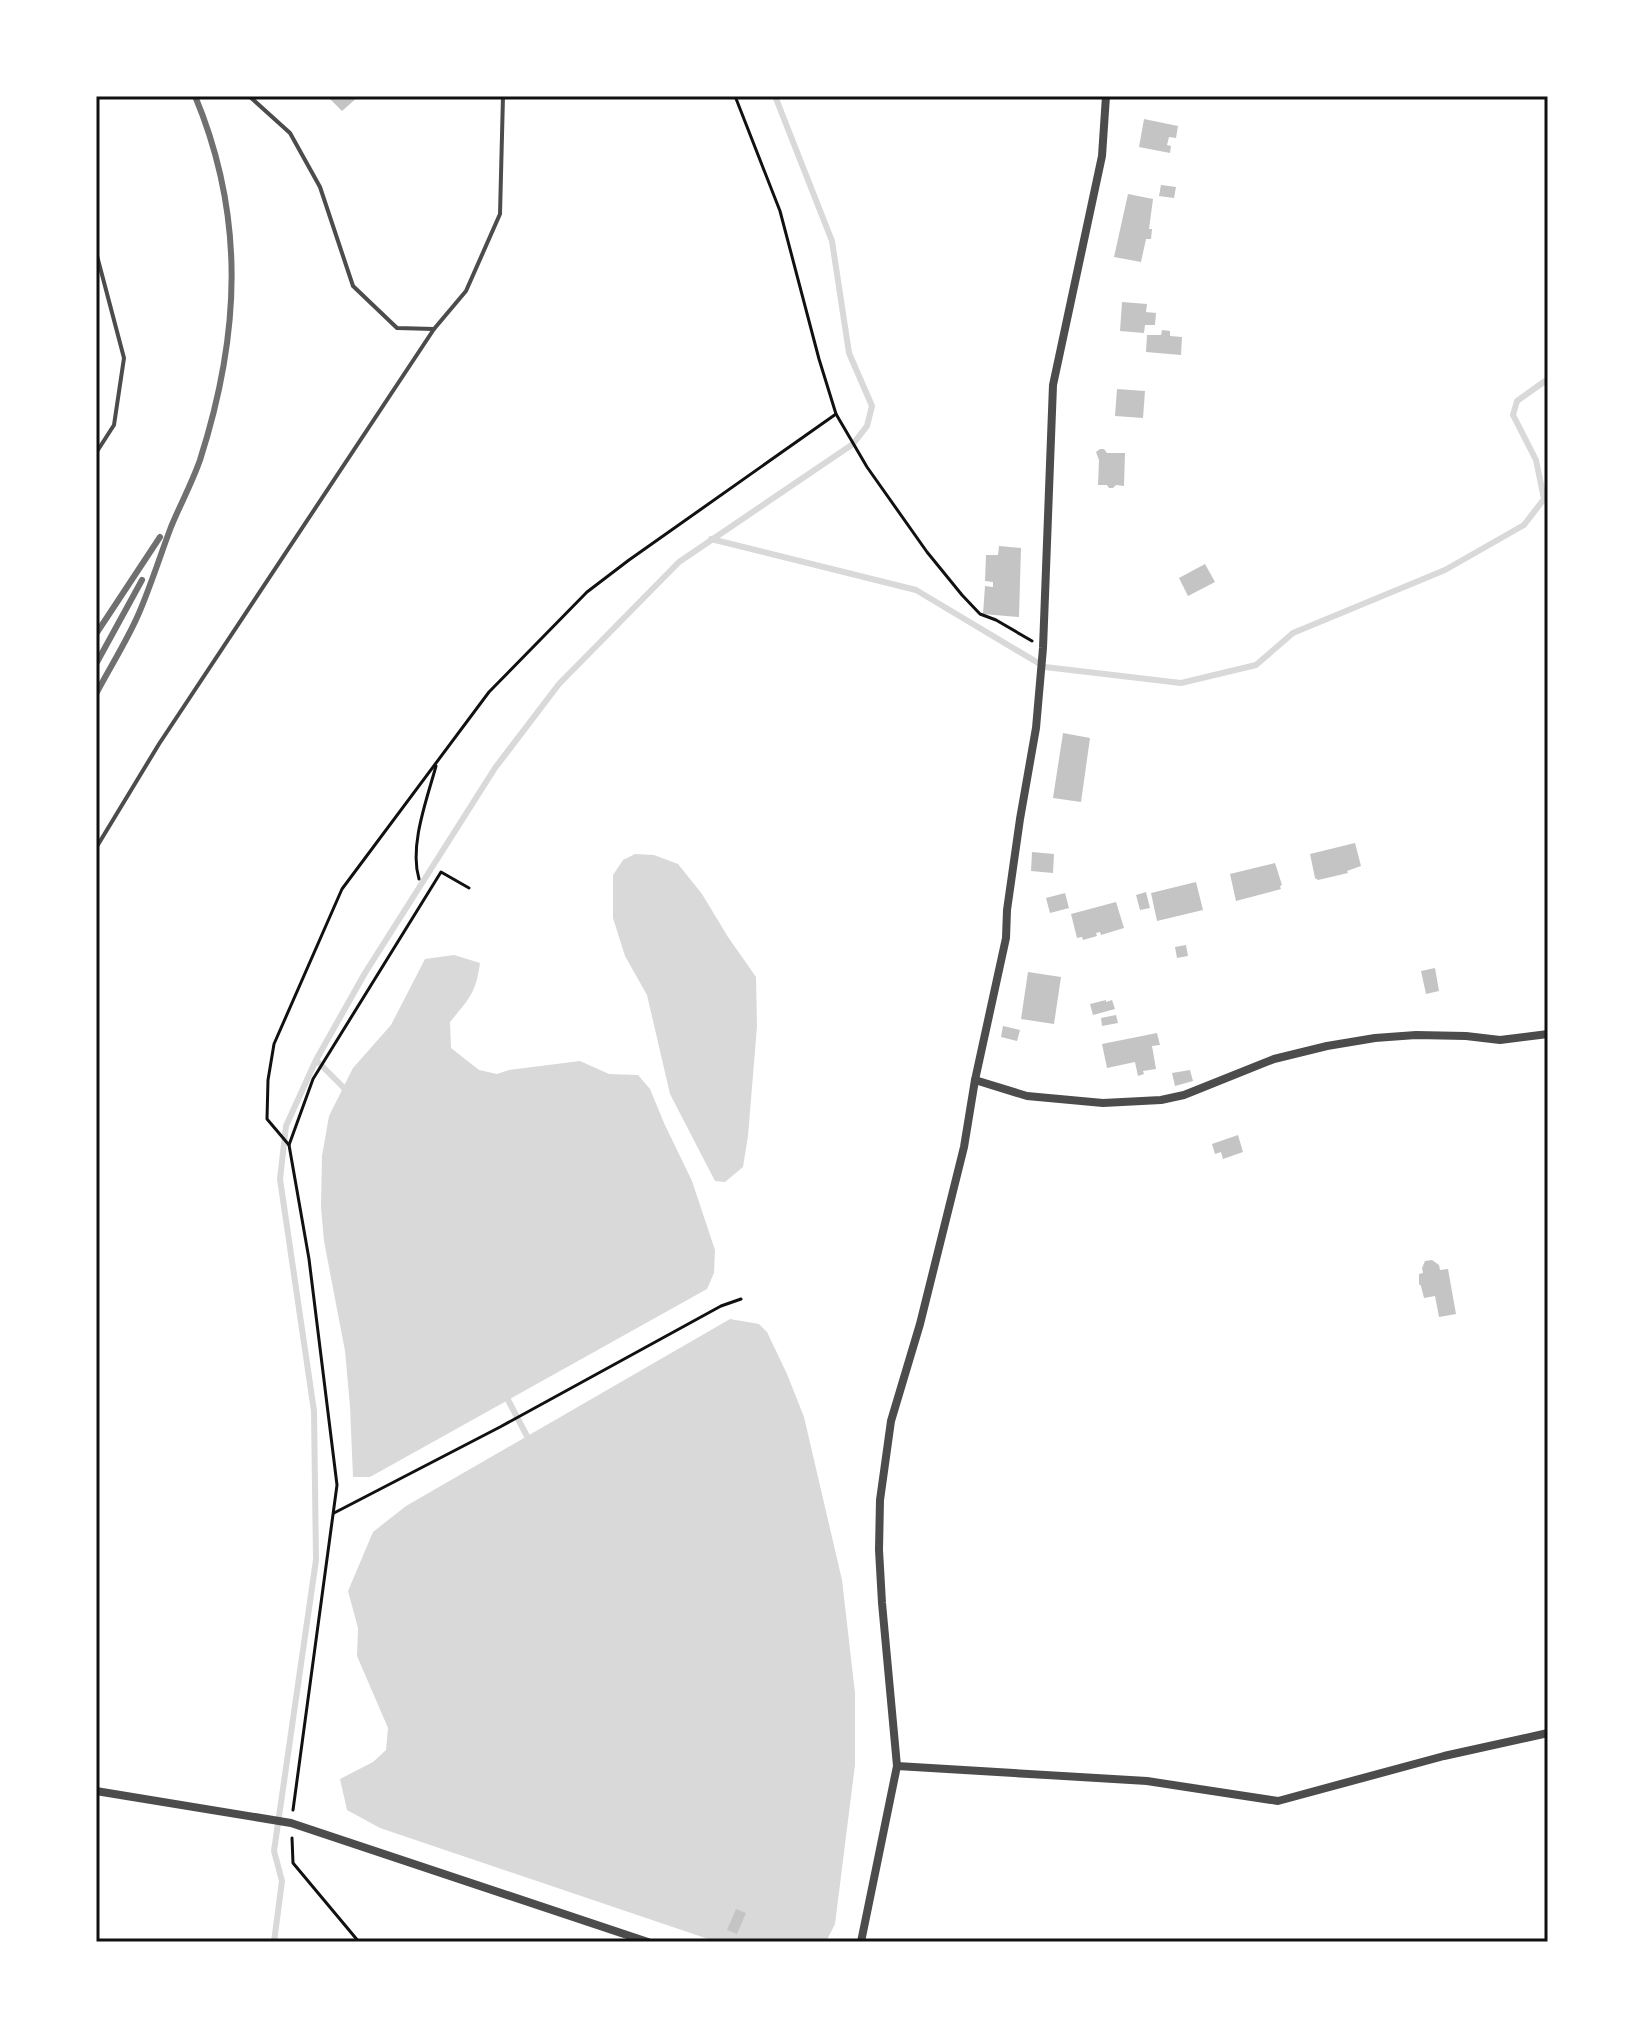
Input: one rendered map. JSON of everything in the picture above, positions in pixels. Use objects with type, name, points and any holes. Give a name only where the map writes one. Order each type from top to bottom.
[{"type":"street","points":[[861,1942],[897,1766],[882,1603],[880,1500],[891,1421],[920,1324],[964,1147],[975,1080],[1006,938],[1020,819],[1036,728],[1043,648],[1053,385],[1102,156],[1106,96]]},
{"type":"street","points":[[975,1080],[1027,1096],[1103,1103],[1161,1100],[1184,1095],[1274,1059],[1327,1046],[1416,1035],[1500,1040],[1548,1034]]},
{"type":"street","points":[[897,1766],[1147,1781],[1278,1801],[1444,1756],[1548,1733]]},
{"type":"street","points":[[96,1791],[291,1823],[648,1942]]},
{"type":"lane","points":[[249,96],[290,133],[320,187],[353,286],[397,328],[434,329]]},
{"type":"lane","points":[[96,848],[159,744],[434,329],[466,291],[500,214],[503,96]]},
{"type":"lane","points":[[96,252],[124,358],[114,425],[96,453]]},
{"type":"path","points":[[735,96],[780,211],[836,414],[860,455],[927,552],[980,614],[1043,648]]},
{"type":"path","points":[[359,1942],[293,1863],[291,1823],[337,1485],[309,1259],[289,1145],[267,1119],[268,1080],[274,1044],[342,889],[489,692],[587,592],[836,414]]},
{"type":"path","points":[[419,879],[415,865],[420,827],[437,763]]},
{"type":"path","points":[[289,1145],[313,1079],[441,872],[469,888]]},
{"type":"path","points":[[334,1513],[506,1424],[721,1306],[741,1299]]},
{"type":"shaded area","points":[[635,854],[654,855],[678,864],[702,894],[756,977],[757,1026],[748,1136],[743,1167],[725,1182],[715,1181],[670,1094],[647,995],[625,956],[613,918],[613,875],[623,860]]},
{"type":"shaded area","points":[[454,955],[480,963],[471,995],[450,1022],[451,1048],[479,1070],[497,1074],[580,1061],[609,1074],[638,1075],[650,1089],[692,1181],[715,1250],[714,1273],[707,1289],[370,1477],[353,1477],[345,1351],[324,1241],[321,1207],[322,1156],[329,1116],[353,1068],[391,1025],[425,959]]},
{"type":"shaded area","points":[[730,1319],[759,1324],[767,1332],[787,1374],[804,1417],[842,1580],[855,1693],[855,1765],[835,1924],[826,1942],[717,1942],[380,1828],[347,1810],[340,1779],[373,1762],[386,1750],[388,1728],[357,1656],[358,1628],[348,1591],[373,1532],[406,1506]]},
{"type":"building","points":[[327,96],[359,96],[342,111]]},
{"type":"building","points":[[1144,119],[1178,126],[1176,138],[1169,137],[1167,145],[1171,146],[1170,153],[1139,147]]},
{"type":"building","points":[[1161,185],[1176,187],[1174,198],[1159,196]]},
{"type":"building","points":[[1128,194],[1153,199],[1149,229],[1152,229],[1151,239],[1146,239],[1141,262],[1114,257]]},
{"type":"building","points":[[1122,302],[1147,304],[1146,312],[1156,313],[1155,325],[1145,325],[1144,333],[1120,331]]},
{"type":"building","points":[[1162,330],[1170,331],[1170,336],[1182,337],[1181,355],[1146,352],[1147,335],[1161,335]]},
{"type":"building","points":[[1117,389],[1145,391],[1143,418],[1115,416]]},
{"type":"building","points":[[1100,449],[1107,453],[1125,453],[1124,486],[1109,488],[1098,485],[1099,460],[1096,452]]},
{"type":"building","points":[[999,546],[1021,548],[1019,617],[983,614],[985,586],[993,587],[993,582],[985,581],[986,555],[998,555]]},
{"type":"building","points":[[1205,564],[1215,582],[1188,596],[1179,578]]},
{"type":"building","points":[[1063,733],[1090,738],[1081,802],[1053,798]]},
{"type":"building","points":[[1355,843],[1361,866],[1348,873],[1318,880],[1315,878],[1310,854]]},
{"type":"building","points":[[1032,852],[1054,854],[1053,873],[1031,871]]},
{"type":"building","points":[[1275,863],[1281,889],[1236,901],[1230,874]]},
{"type":"building","points":[[1196,882],[1203,910],[1157,921],[1151,893]]},
{"type":"building","points":[[1146,892],[1150,908],[1140,910],[1136,895]]},
{"type":"building","points":[[1065,893],[1069,908],[1050,913],[1046,898]]},
{"type":"building","points":[[1116,902],[1124,928],[1101,935],[1100,932],[1096,933],[1097,936],[1083,940],[1082,937],[1077,938],[1071,914]]},
{"type":"building","points":[[1186,945],[1188,956],[1177,958],[1175,947]]},
{"type":"building","points":[[1435,968],[1439,991],[1426,994],[1421,971]]},
{"type":"building","points":[[1028,972],[1061,977],[1054,1024],[1021,1019]]},
{"type":"building","points":[[1112,1000],[1115,1009],[1093,1015],[1090,1004]]},
{"type":"building","points":[[1116,1015],[1118,1023],[1102,1026],[1101,1018]]},
{"type":"building","points":[[1003,1026],[1020,1030],[1017,1041],[1001,1037]]},
{"type":"building","points":[[1157,1033],[1160,1045],[1152,1046],[1156,1069],[1143,1071],[1144,1074],[1138,1076],[1135,1062],[1107,1068],[1102,1044]]},
{"type":"building","points":[[1190,1070],[1193,1081],[1175,1086],[1172,1073]]},
{"type":"building","points":[[1238,1135],[1243,1152],[1223,1159],[1221,1152],[1215,1154],[1212,1144]]},
{"type":"building","points":[[1432,1260],[1440,1270],[1448,1269],[1456,1314],[1439,1317],[1435,1296],[1424,1298],[1419,1274],[1423,1273],[1425,1261]]},
{"type":"building","points":[[736,1909],[746,1913],[737,1934],[727,1930]]},
{"type":"waterway","points":[[274,1942],[282,1881],[274,1851],[316,1560],[314,1411],[280,1179],[286,1126],[316,1060],[365,973],[495,768],[559,684],[679,562],[853,444],[867,426],[872,406],[849,353],[832,241],[775,96]]},
{"type":"waterway","points":[[711,539],[916,590],[1045,667],[1181,683],[1256,665],[1293,633],[1445,570],[1524,525],[1544,499],[1536,460],[1513,415],[1517,401],[1548,379]]},
{"type":"waterway","points":[[318,1062],[346,1092]]},
{"type":"waterway","points":[[506,1396],[530,1442]]},
{"type":"railway","points":[[96,694],[139,613],[171,527],[197,469],[223,368],[232,277],[230,232],[223,187],[195,96]]},
{"type":"railway","points":[[96,634],[160,537]]},
{"type":"railway","points":[[96,664],[142,580]]}]
